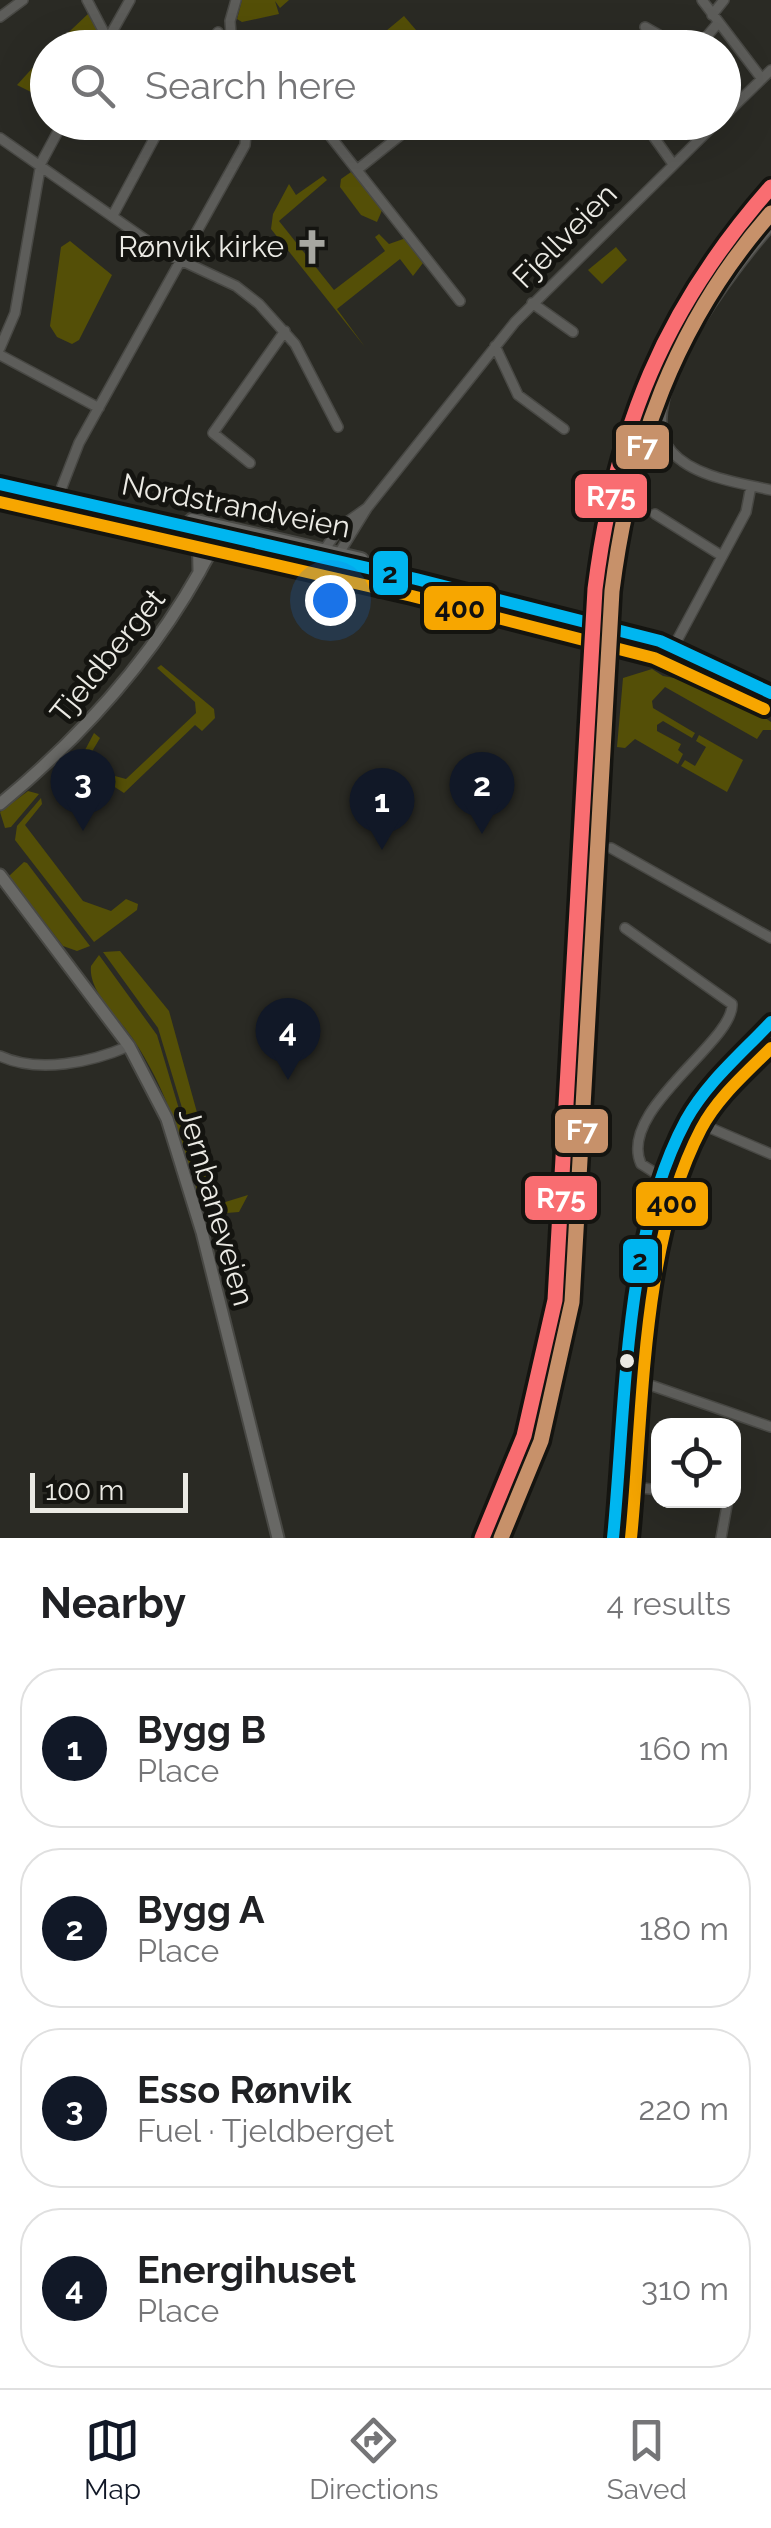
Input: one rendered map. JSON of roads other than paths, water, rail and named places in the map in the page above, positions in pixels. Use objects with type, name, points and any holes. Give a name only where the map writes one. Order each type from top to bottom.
[{"type":"main road","name":"Nordstrandveien","points":[[0,484],[332,554],[674,646]]},
{"type":"main road","points":[[674,646],[771,693]]},
{"type":"street","points":[[0,18],[23,0]]},
{"type":"street","points":[[87,0],[100,30]]},
{"type":"street","points":[[114,30],[130,0]]},
{"type":"street","points":[[230,30],[236,0]]},
{"type":"street","points":[[702,0],[724,30]]},
{"type":"street","points":[[708,30],[724,0]]},
{"type":"street","points":[[645,27],[650,30]]},
{"type":"street","points":[[741,52],[762,79]]},
{"type":"street","points":[[741,99],[771,70]]},
{"type":"street","points":[[0,138],[180,262],[236,286],[284,332],[317,380],[338,427]]},
{"type":"street","points":[[52,140],[40,163],[15,313],[0,352],[98,408]]},
{"type":"street","points":[[114,216],[153,140]]},
{"type":"street","points":[[58,498],[98,408],[246,140]]},
{"type":"street","points":[[333,140],[460,301]]},
{"type":"street","points":[[358,169],[394,140]]},
{"type":"street","points":[[656,140],[673,164]]},
{"type":"street","name":"Fjellveien","points":[[332,554],[532,303],[698,140]]},
{"type":"street","points":[[771,226],[702,321],[659,414],[662,432],[676,456],[698,469],[771,490]]},
{"type":"street","points":[[532,303],[572,332]]},
{"type":"street","points":[[250,463],[213,434],[284,332]]},
{"type":"street","points":[[496,346],[518,395],[564,429]]},
{"type":"street","points":[[674,646],[746,512],[751,486]]},
{"type":"street","name":"Fjellveien","points":[[332,554],[340,527],[367,508]]},
{"type":"street","points":[[656,514],[722,556]]},
{"type":"street","name":"Tjeldberget","points":[[198,526],[200,571]]},
{"type":"street","name":"Tjeldberget","points":[[0,804],[78,738],[174,617],[220,531]]},
{"type":"street","points":[[611,848],[771,938]]},
{"type":"street","name":"Jernbaneveien","points":[[0,875],[129,1046],[167,1118],[278,1538]]},
{"type":"street","points":[[624,928],[732,1004],[724,1026],[674,1082],[638,1139],[640,1164],[662,1178]]},
{"type":"street","points":[[613,1538],[641,1278],[662,1178],[687,1118],[708,1088],[771,1022]]},
{"type":"street","points":[[0,1056],[50,1064],[91,1060],[129,1046]]},
{"type":"street","points":[[687,1118],[771,1154]]},
{"type":"street","points":[[630,1386],[653,1386],[771,1427]]},
{"type":"street","points":[[620,1484],[651,1489]]},
{"type":"street","points":[[721,1538],[727,1508]]},
{"type":"place","name":"Rønvik kirke","points":[[312,247]]},
{"type":"place","name":"Esso Rønvik","points":[[83,831]]},
{"type":"place","name":"Bygg A","points":[[482,834]]},
{"type":"place","name":"Bygg B","points":[[382,850]]},
{"type":"place","name":"Energihuset","points":[[288,1080]]}]
